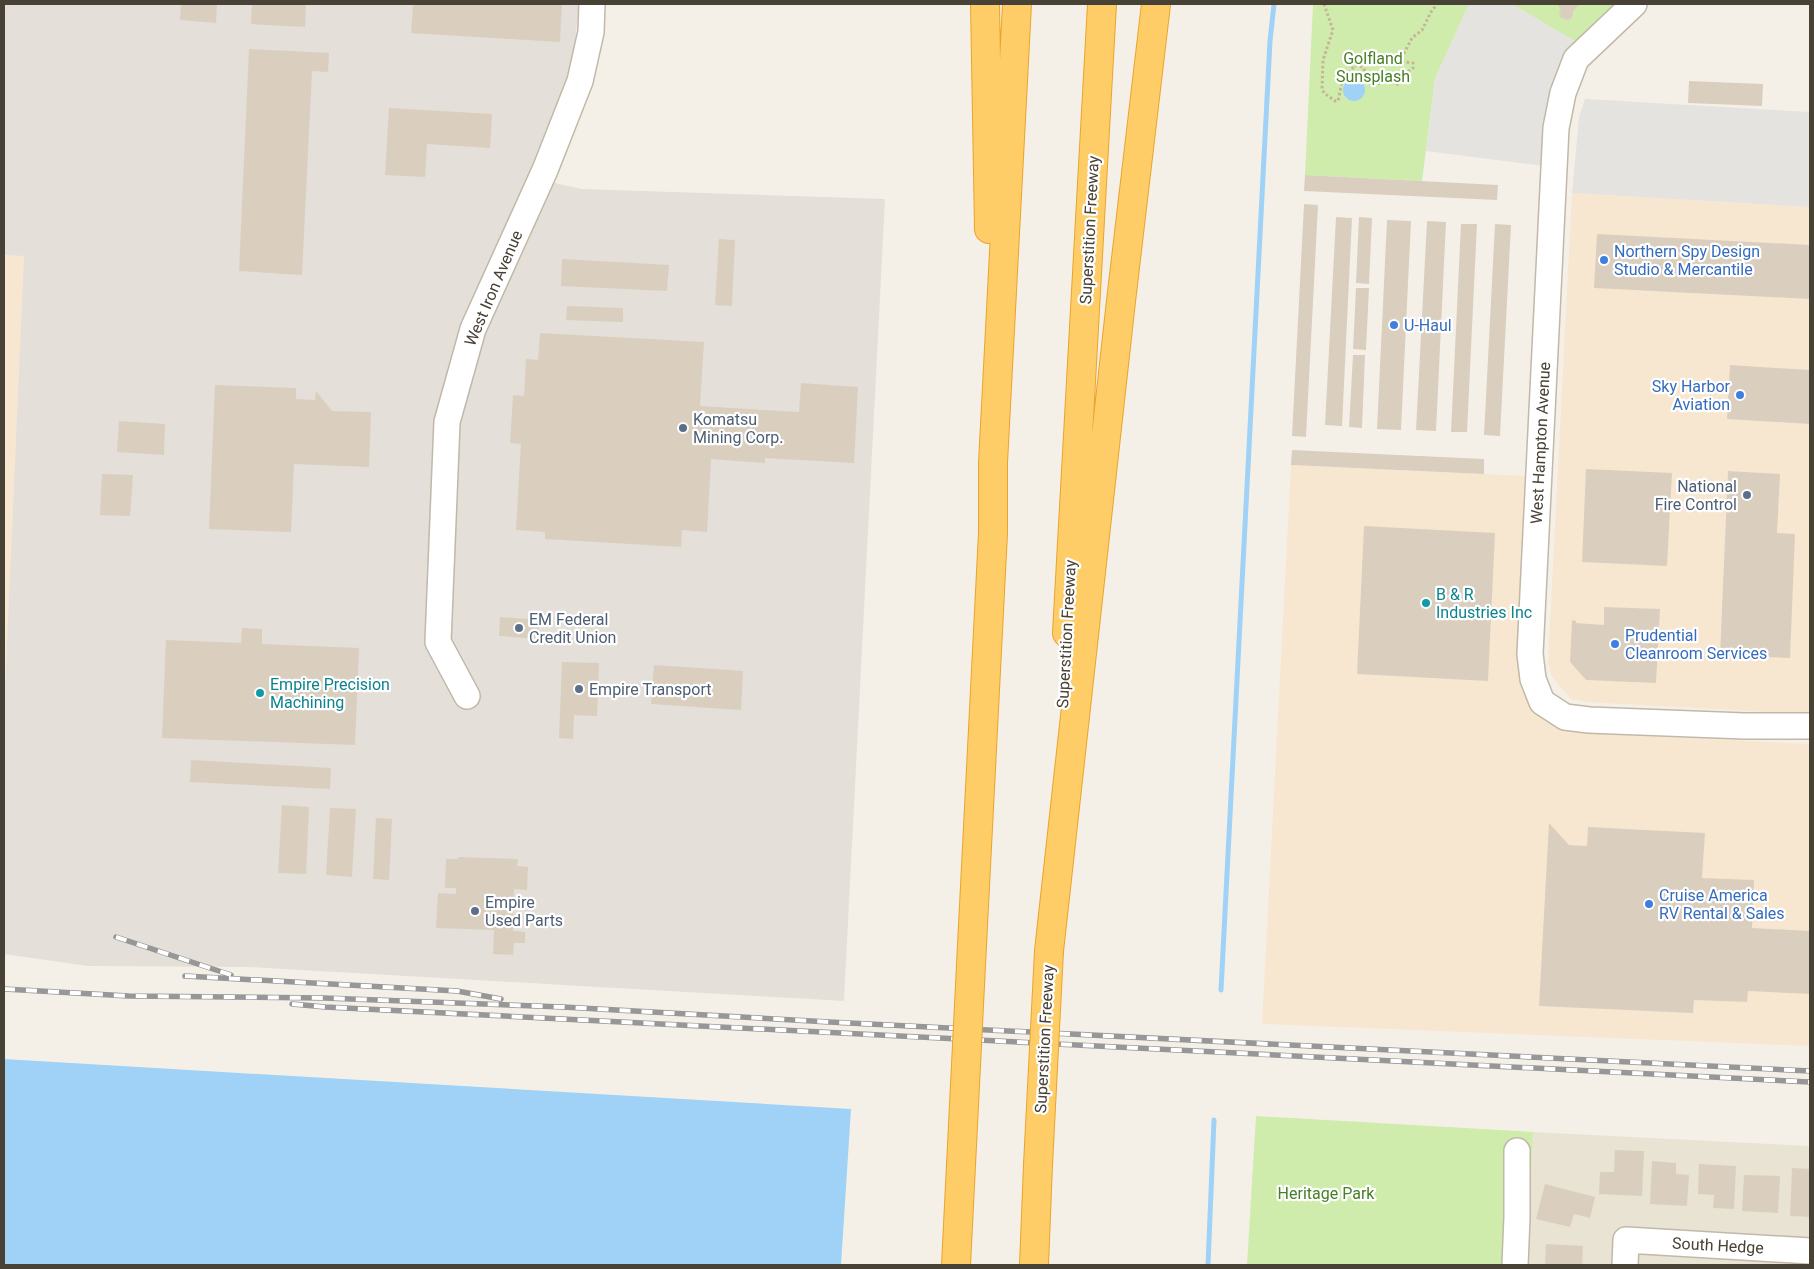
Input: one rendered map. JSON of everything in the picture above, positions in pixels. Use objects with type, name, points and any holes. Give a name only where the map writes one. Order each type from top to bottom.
[{"type":"highway","points":[[956,1265],[992,533],[985,4]]},
{"type":"highway","points":[[992,463],[1018,4]]},
{"type":"highway","name":"Superstition Freeway","points":[[1034,1265],[1049,951],[1102,4]]},
{"type":"highway","points":[[1049,951],[1156,4]]},
{"type":"street","name":"West Iron Avenue","points":[[468,696],[438,642],[447,422],[472,329],[542,177],[580,81],[591,32],[592,4]]},
{"type":"street","name":"West Hampton Avenue","points":[[1634,4],[1576,59],[1563,93],[1556,128],[1530,654],[1532,679],[1542,702],[1565,717],[1589,720],[1744,726],[1810,726]]},
{"type":"street","points":[[1514,1265],[1517,1216],[1517,1151]]},
{"type":"street","name":"South Hedge","points":[[1625,1265],[1626,1240],[1736,1256],[1810,1251]]},
{"type":"path","points":[[1324,4],[1333,30],[1323,60],[1322,88],[1324,93],[1335,101],[1338,101],[1342,82],[1355,65],[1364,67],[1371,84],[1391,82],[1399,86],[1401,77],[1413,68],[1413,64],[1403,62],[1402,57],[1412,38],[1422,30],[1430,12],[1437,4]]},
{"type":"shaded area","points":[[4,4],[579,4],[574,53],[564,88],[530,170],[555,183],[582,189],[885,199],[844,1001],[249,967],[88,966],[4,954],[4,709],[24,256],[4,255]]},
{"type":"shaded area","points":[[1469,4],[1512,4],[1576,42],[1558,74],[1543,166],[1426,151],[1435,79]]},
{"type":"shaded area","points":[[1585,99],[1810,112],[1810,207],[1572,193],[1579,117]]},
{"type":"shaded area","points":[[1572,193],[1810,207],[1810,713],[1585,702],[1571,699],[1551,675],[1548,662]]},
{"type":"shaded area","points":[[4,255],[24,256],[4,709]]},
{"type":"shaded area","points":[[1291,465],[1528,476],[1518,667],[1523,681],[1572,729],[1599,734],[1810,744],[1810,1046],[1262,1024]]},
{"type":"shaded area","points":[[1533,1132],[1810,1146],[1810,1265],[1527,1265]]},
{"type":"green space","name":"Golfland Sunsplash","points":[[1313,4],[1469,4],[1435,79],[1422,181],[1305,175]]},
{"type":"green space","points":[[1512,4],[1614,4],[1576,42]]},
{"type":"green space","name":"Heritage Park","points":[[1256,1116],[1533,1132],[1527,1265],[1247,1265]]},
{"type":"water","points":[[1354,79],[1364,86],[1365,90],[1358,100],[1354,101],[1344,94],[1343,90],[1350,80]]},
{"type":"water","points":[[4,1059],[851,1109],[841,1265],[4,1265]]},
{"type":"building","points":[[181,4],[217,4],[216,23],[180,20]]},
{"type":"building","points":[[252,4],[306,4],[305,27],[251,24]]},
{"type":"building","points":[[413,4],[562,4],[560,42],[411,33]]},
{"type":"building","points":[[1557,4],[1580,4],[1573,11],[1571,19],[1566,20],[1560,17],[1559,12],[1561,10]]},
{"type":"building","points":[[249,49],[329,53],[328,72],[312,71],[302,275],[239,271]]},
{"type":"building","points":[[1689,81],[1763,84],[1762,106],[1688,103]]},
{"type":"building","points":[[389,108],[492,114],[490,148],[427,144],[425,177],[385,175]]},
{"type":"building","points":[[1305,175],[1498,185],[1497,200],[1304,191]]},
{"type":"building","points":[[1304,204],[1318,205],[1306,437],[1292,436]]},
{"type":"building","points":[[1336,217],[1352,218],[1342,426],[1325,425]]},
{"type":"building","points":[[1359,217],[1372,218],[1369,284],[1356,283]]},
{"type":"building","points":[[1387,220],[1411,221],[1401,430],[1377,429]]},
{"type":"building","points":[[1427,221],[1446,222],[1436,431],[1416,430]]},
{"type":"building","points":[[1461,224],[1477,224],[1467,432],[1451,432]]},
{"type":"building","points":[[1495,224],[1511,225],[1500,436],[1484,435]]},
{"type":"building","points":[[1597,234],[1810,245],[1810,299],[1594,288]]},
{"type":"building","points":[[719,239],[735,240],[732,306],[715,305]]},
{"type":"building","points":[[562,259],[669,265],[667,291],[561,286]]},
{"type":"building","points":[[1356,288],[1369,288],[1366,350],[1353,349]]},
{"type":"building","points":[[567,306],[623,308],[623,322],[566,320]]},
{"type":"building","name":"Komatsu Mining Corp.","points":[[540,333],[704,342],[700,406],[799,412],[801,383],[858,387],[854,463],[765,458],[765,463],[711,459],[707,532],[682,530],[681,547],[545,539],[545,532],[516,530],[521,444],[510,443],[513,395],[524,396],[526,359],[538,360]]},
{"type":"building","points":[[1353,355],[1365,355],[1362,428],[1349,427]]},
{"type":"building","points":[[1730,365],[1810,370],[1810,424],[1727,419]]},
{"type":"building","points":[[215,385],[296,388],[296,399],[315,400],[316,391],[332,411],[371,412],[369,467],[294,464],[291,532],[209,529]]},
{"type":"building","points":[[119,421],[165,424],[164,455],[117,452]]},
{"type":"building","points":[[1292,450],[1484,459],[1484,474],[1291,465]]},
{"type":"building","points":[[1586,469],[1672,473],[1667,566],[1582,562]]},
{"type":"building","points":[[1728,471],[1780,474],[1777,533],[1795,534],[1790,658],[1720,655]]},
{"type":"building","points":[[102,474],[133,475],[130,516],[100,515]]},
{"type":"building","name":"B & R Industries Inc","points":[[1364,526],[1495,533],[1488,681],[1357,674]]},
{"type":"building","name":"Prudential Cleanroom Services","points":[[1604,607],[1660,609],[1656,683],[1586,680],[1570,662],[1572,620],[1576,621],[1576,623],[1604,625]]},
{"type":"building","name":"EM Federal Credit Union","points":[[500,617],[539,620],[538,639],[499,636]]},
{"type":"building","name":"Empire Precision Machining","points":[[242,628],[262,629],[262,644],[359,648],[355,745],[162,738],[166,640],[241,643]]},
{"type":"building","name":"Empire Transport","points":[[562,662],[599,663],[597,716],[574,715],[573,739],[559,738]]},
{"type":"building","points":[[654,665],[743,671],[741,710],[651,704]]},
{"type":"building","points":[[191,760],[331,768],[330,789],[190,782]]},
{"type":"building","points":[[282,805],[309,807],[306,874],[278,873]]},
{"type":"building","points":[[330,808],[356,809],[352,877],[326,875]]},
{"type":"building","points":[[376,818],[392,819],[389,880],[373,879]]},
{"type":"building","name":"Cruise America RV Rental & Sales","points":[[1549,823],[1569,845],[1587,846],[1588,827],[1705,833],[1702,878],[1754,880],[1752,928],[1810,931],[1810,994],[1748,991],[1747,1002],[1694,1000],[1693,1013],[1539,1006]]},
{"type":"building","name":"Empire Used Parts","points":[[458,857],[518,859],[517,866],[528,867],[527,890],[514,889],[513,931],[525,932],[525,943],[514,943],[513,955],[493,954],[494,930],[436,928],[438,893],[456,894],[456,888],[445,888],[446,859],[458,859]]},
{"type":"building","points":[[1615,1150],[1644,1151],[1642,1196],[1599,1194],[1600,1172],[1614,1172]]},
{"type":"building","points":[[1652,1161],[1676,1163],[1676,1174],[1689,1175],[1687,1206],[1650,1204]]},
{"type":"building","points":[[1699,1164],[1736,1166],[1734,1209],[1713,1208],[1714,1195],[1698,1194]]},
{"type":"building","points":[[1792,1168],[1810,1169],[1810,1217],[1790,1216]]},
{"type":"building","points":[[1744,1175],[1780,1176],[1778,1213],[1742,1211]]},
{"type":"building","points":[[1545,1184],[1595,1197],[1590,1218],[1574,1214],[1570,1227],[1536,1219]]},
{"type":"building","points":[[1546,1244],[1583,1246],[1582,1265],[1545,1265]]},
{"type":"waterway","points":[[1221,990],[1270,41],[1274,4]]},
{"type":"waterway","points":[[1208,1265],[1214,1120]]},
{"type":"railway","points":[[116,937],[231,975]]},
{"type":"railway","points":[[185,976],[457,991],[501,999]]},
{"type":"railway","points":[[4,989],[129,996],[324,998],[563,1007],[1810,1071]]},
{"type":"railway","points":[[292,1004],[1810,1082]]},
{"type":"place","name":"Northern Spy Design Studio & Mercantile","points":[[1604,260]]},
{"type":"place","name":"U-Haul","points":[[1394,325]]},
{"type":"place","name":"Sky Harbor Aviation","points":[[1740,395]]},
{"type":"place","name":"Komatsu Mining Corp.","points":[[683,428]]},
{"type":"place","name":"National Fire Control","points":[[1747,495]]},
{"type":"place","name":"B & R Industries Inc","points":[[1426,603]]},
{"type":"place","name":"EM Federal Credit Union","points":[[519,628]]},
{"type":"place","name":"Prudential Cleanroom Services","points":[[1615,644]]},
{"type":"place","name":"Empire Transport","points":[[579,689]]},
{"type":"place","name":"Empire Precision Machining","points":[[260,693]]},
{"type":"place","name":"Cruise America RV Rental & Sales","points":[[1649,904]]},
{"type":"place","name":"Empire Used Parts","points":[[475,911]]}]
